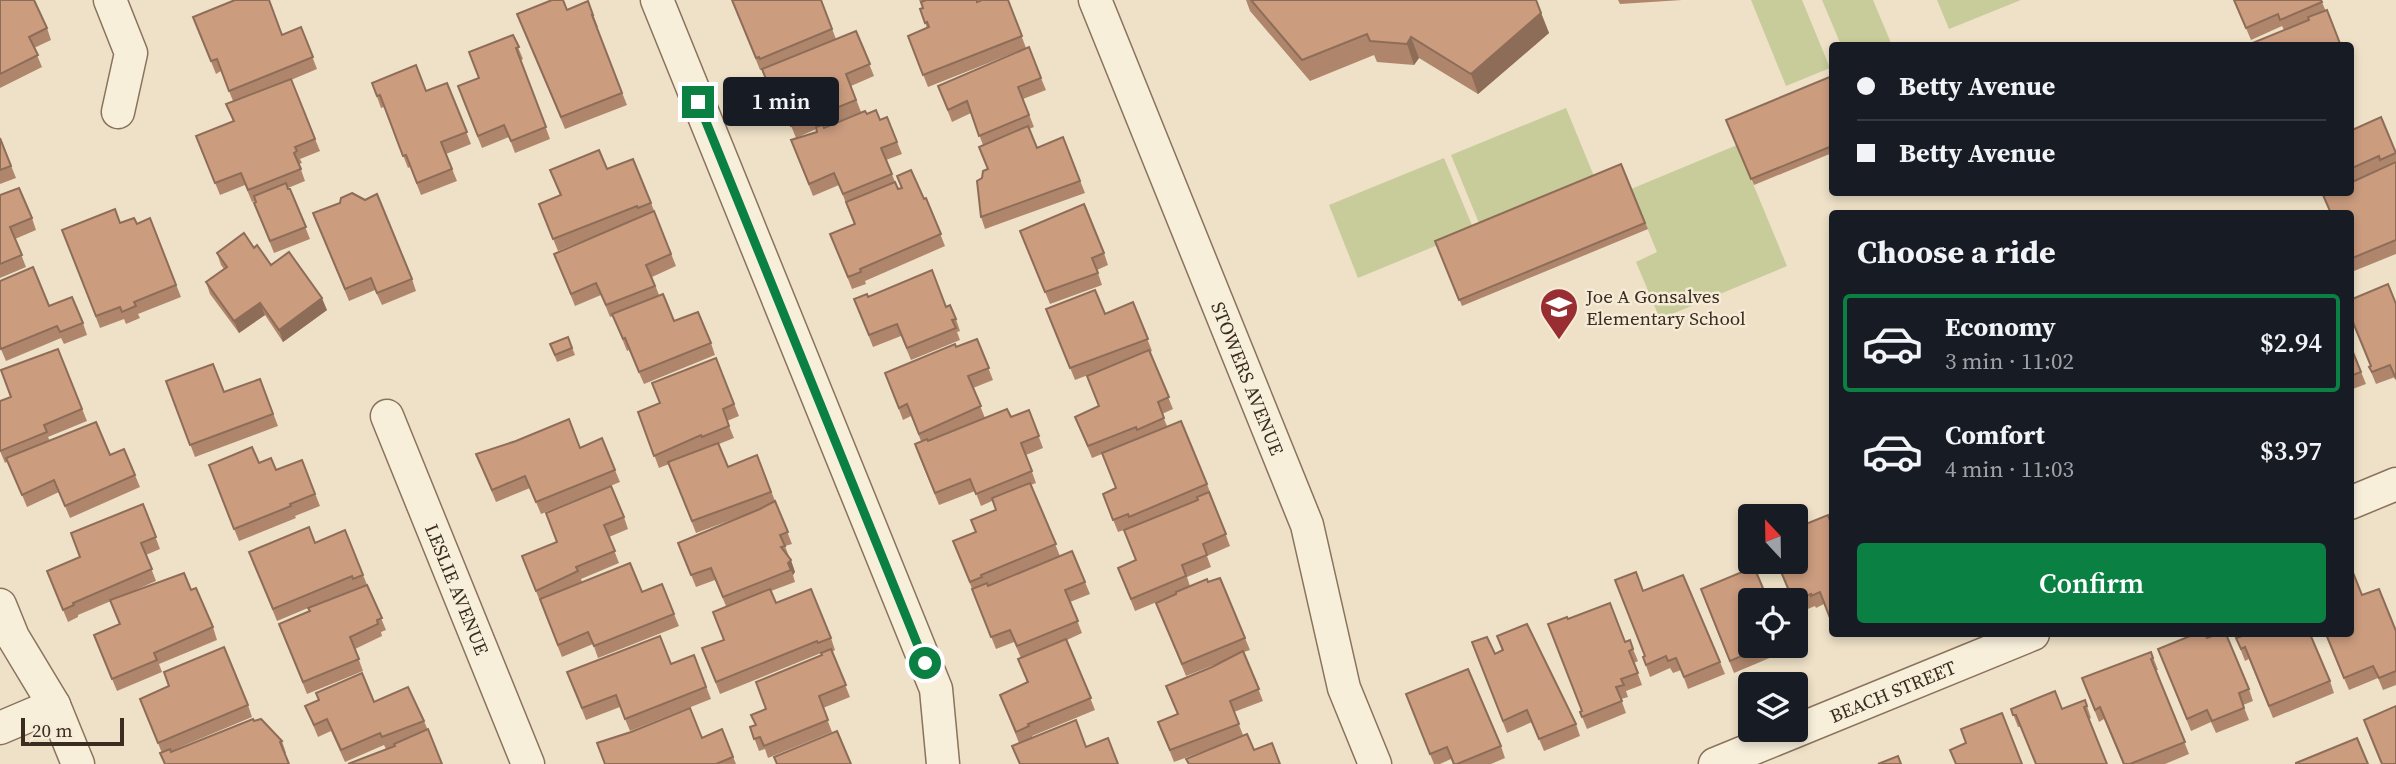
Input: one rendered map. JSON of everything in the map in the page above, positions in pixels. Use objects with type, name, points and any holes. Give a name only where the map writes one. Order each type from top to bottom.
[{"type":"street","points":[[110,0],[131,53],[118,112]]},
{"type":"street","points":[[657,0],[936,689],[943,764]]},
{"type":"street","name":"STOWERS AVENUE","points":[[1095,0],[1307,525],[1344,688],[1375,764]]},
{"type":"street","name":"LESLIE AVENUE","points":[[387,416],[528,764]]},
{"type":"street","points":[[2354,501],[2396,485]]},
{"type":"street","points":[[0,605],[13,638],[54,705],[78,764]]},
{"type":"street","name":"BEACH STREET","points":[[1715,764],[2026,637]]},
{"type":"street","points":[[0,728],[54,705]]},
{"type":"green space","points":[[1751,0],[1802,0],[1829,66],[1829,68],[1786,86]]},
{"type":"green space","points":[[1822,0],[1873,0],[1891,42],[1840,42]]},
{"type":"green space","points":[[1937,0],[2021,0],[1949,29]]},
{"type":"green space","points":[[1566,108],[1596,181],[1481,228],[1451,155]]},
{"type":"green space","points":[[1737,145],[1787,266],[1660,319],[1636,262],[1657,252],[1631,189]]},
{"type":"green space","points":[[1444,158],[1474,230],[1358,278],[1329,205]]},
{"type":"building","points":[[0,0],[34,0],[47,28],[29,37],[38,55],[0,74]]},
{"type":"building","points":[[235,0],[269,0],[282,35],[301,27],[313,57],[229,91],[217,59],[211,61],[193,17]]},
{"type":"building","points":[[552,0],[563,0],[567,10],[588,1],[622,93],[561,117],[517,14]]},
{"type":"building","points":[[732,0],[821,0],[832,29],[760,59],[756,58]]},
{"type":"building","points":[[1008,0],[1022,36],[923,75],[908,36],[929,27],[920,9],[923,8],[921,2]]},
{"type":"building","points":[[1251,0],[1536,0],[1541,13],[1471,74],[1411,37],[1407,44],[1370,41],[1367,34],[1302,60]]},
{"type":"building","points":[[2234,0],[2322,2],[2280,20],[2278,14],[2246,28]]},
{"type":"building","points":[[2327,10],[2339,42],[2255,42],[2309,20],[2308,17]]},
{"type":"building","points":[[856,31],[870,64],[846,74],[856,100],[791,126],[781,101],[771,105],[763,85],[768,84],[762,69]]},
{"type":"building","points":[[513,35],[546,127],[511,141],[504,125],[478,136],[458,86],[479,78],[469,52]]},
{"type":"building","points":[[1029,47],[1041,78],[1018,87],[1029,115],[979,136],[967,101],[948,110],[938,86]]},
{"type":"building","points":[[416,65],[426,91],[447,83],[467,132],[441,142],[452,169],[417,183],[406,155],[403,156],[380,95],[377,96],[372,83]]},
{"type":"building","points":[[1829,77],[1829,147],[1751,179],[1726,120]]},
{"type":"building","points":[[291,79],[315,139],[295,147],[297,151],[294,153],[301,169],[248,190],[241,173],[215,183],[196,136],[234,121],[226,104]]},
{"type":"building","points":[[876,110],[880,120],[887,117],[897,142],[881,148],[892,174],[843,194],[834,173],[809,184],[791,140],[817,132],[816,127],[823,125],[824,128],[865,111],[867,114]]},
{"type":"building","points":[[2381,117],[2396,153],[2380,160],[2379,156],[2354,167],[2354,129]]},
{"type":"building","points":[[1028,126],[1037,148],[1063,137],[1080,181],[981,217],[977,181],[982,178],[983,171],[988,169],[979,147]]},
{"type":"building","points":[[0,138],[11,166],[0,170]]},
{"type":"building","points":[[599,150],[607,169],[633,159],[651,203],[553,239],[539,204],[561,195],[550,170]]},
{"type":"building","points":[[2396,162],[2396,240],[2354,257],[2354,210],[2330,210],[2323,196],[2354,196],[2354,181]]},
{"type":"building","points":[[1621,164],[1645,223],[1459,300],[1435,241]]},
{"type":"building","points":[[911,170],[941,234],[860,269],[861,272],[848,277],[830,234],[855,224],[846,202],[895,182],[898,189],[902,188],[897,176]]},
{"type":"building","points":[[286,183],[306,227],[270,241],[254,203],[254,196]]},
{"type":"building","points":[[19,188],[32,218],[10,227],[22,255],[0,264],[0,195]]},
{"type":"building","points":[[352,193],[365,200],[377,194],[412,279],[377,293],[371,278],[345,289],[313,213],[340,203],[341,198]]},
{"type":"building","points":[[1084,204],[1104,253],[1092,258],[1098,273],[1045,292],[1020,231]]},
{"type":"building","points":[[115,209],[120,223],[134,218],[137,224],[150,218],[176,285],[134,302],[136,306],[122,312],[120,307],[96,316],[62,230]]},
{"type":"building","points":[[654,211],[671,254],[646,265],[655,286],[606,305],[596,283],[571,294],[554,254]]},
{"type":"building","points":[[244,233],[254,248],[257,245],[271,265],[289,252],[322,298],[279,330],[260,303],[234,321],[206,282],[227,267],[217,253]]},
{"type":"building","points":[[33,267],[49,306],[72,297],[83,323],[60,332],[57,326],[1,349],[0,281]]},
{"type":"building","points":[[932,270],[946,307],[950,305],[956,319],[952,320],[956,328],[907,348],[897,324],[869,335],[854,299],[867,294],[868,297]]},
{"type":"building","points":[[2388,284],[2396,304],[2396,379],[2390,365],[2372,372],[2369,367],[2371,366],[2354,325],[2354,298]]},
{"type":"building","points":[[1095,290],[1105,314],[1133,302],[1148,339],[1070,368],[1046,309]]},
{"type":"building","points":[[663,294],[674,321],[698,312],[711,343],[639,372],[612,314]]},
{"type":"building","points":[[568,337],[572,348],[555,355],[550,344]]},
{"type":"building","points":[[977,339],[989,368],[968,376],[981,406],[919,434],[907,404],[899,408],[885,373],[955,344],[956,347]]},
{"type":"building","points":[[58,349],[82,409],[44,425],[47,432],[0,451],[0,401],[11,397],[1,370]]},
{"type":"building","points":[[1149,350],[1169,397],[1158,402],[1164,418],[1088,446],[1075,417],[1099,406],[1087,376]]},
{"type":"building","points":[[2354,355],[2361,372],[2354,375]]},
{"type":"building","points":[[716,358],[734,404],[723,409],[729,426],[654,456],[638,412],[660,403],[652,383]]},
{"type":"building","points":[[213,364],[224,392],[260,379],[273,414],[190,445],[166,381]]},
{"type":"building","points":[[1007,409],[1011,417],[1029,410],[1039,436],[1021,443],[1032,471],[976,494],[970,479],[935,493],[915,444]]},
{"type":"building","points":[[569,419],[580,448],[602,438],[615,470],[536,502],[525,476],[492,490],[476,454]]},
{"type":"building","points":[[1181,421],[1207,484],[1129,517],[1128,514],[1113,520],[1103,494],[1116,488],[1102,453]]},
{"type":"building","points":[[96,422],[110,455],[124,449],[135,475],[65,506],[54,480],[22,495],[6,458]]},
{"type":"building","points":[[718,443],[728,467],[757,455],[771,492],[692,521],[668,462]]},
{"type":"building","points":[[252,447],[259,463],[271,458],[276,470],[302,460],[315,494],[234,529],[209,465]]},
{"type":"building","points":[[1030,483],[1056,544],[970,582],[953,541],[976,532],[971,520],[996,510],[992,498]]},
{"type":"building","points":[[611,486],[624,517],[604,525],[615,551],[576,567],[578,571],[536,591],[522,556],[557,542],[546,513]]},
{"type":"building","points":[[1209,492],[1226,534],[1203,544],[1207,555],[1182,565],[1186,576],[1131,599],[1118,568],[1136,560],[1124,530],[1198,500],[1197,497]]},
{"type":"building","points":[[775,501],[788,532],[780,535],[785,546],[781,547],[791,560],[788,563],[791,570],[723,597],[711,568],[691,575],[678,543]]},
{"type":"building","points":[[143,504],[156,537],[141,543],[152,569],[73,603],[74,605],[63,610],[47,571],[80,557],[71,533]]},
{"type":"building","points":[[1828,515],[1829,615],[1820,592],[1811,596],[1808,595],[1808,588],[1788,588],[1782,574],[1808,574],[1808,523]]},
{"type":"building","points":[[309,527],[315,543],[345,530],[363,575],[353,579],[352,576],[273,609],[249,552]]},
{"type":"building","points":[[1072,551],[1085,582],[1065,590],[1078,621],[1017,646],[1010,630],[991,637],[972,589],[987,583],[988,586]]},
{"type":"building","points":[[630,563],[642,592],[662,584],[674,614],[594,646],[588,632],[558,645],[540,599]]},
{"type":"building","points":[[1636,572],[1643,591],[1683,575],[1720,662],[1684,677],[1676,658],[1668,661],[1666,656],[1646,665],[1645,656],[1615,580]]},
{"type":"building","points":[[184,573],[191,590],[196,588],[213,627],[154,653],[157,660],[112,679],[94,635],[120,624],[110,600]]},
{"type":"building","points":[[1738,574],[1757,574],[1763,588],[1738,588],[1738,658],[1730,661],[1701,589]]},
{"type":"building","points":[[2354,575],[2362,595],[2379,589],[2396,631],[2396,671],[2379,678],[2373,666],[2344,678],[2327,637],[2354,637]]},
{"type":"building","points":[[1220,578],[1245,638],[1182,664],[1156,603],[1207,579],[1208,582]]},
{"type":"building","points":[[367,585],[382,618],[377,620],[378,624],[350,637],[359,659],[303,682],[279,624],[310,611],[308,608]]},
{"type":"building","points":[[770,589],[776,603],[811,589],[831,638],[818,643],[817,641],[716,682],[702,648],[724,640],[713,612]]},
{"type":"building","points":[[1610,603],[1625,642],[1630,640],[1633,649],[1629,651],[1638,673],[1621,679],[1624,685],[1616,687],[1622,701],[1582,717],[1548,624]]},
{"type":"building","points":[[1527,624],[1576,724],[1539,739],[1527,710],[1503,721],[1472,642],[1487,637],[1495,654],[1503,650],[1497,636]]},
{"type":"building","points":[[660,636],[671,664],[694,655],[706,687],[625,719],[616,695],[582,708],[567,672]]},
{"type":"building","points":[[2188,637],[2227,637],[2249,689],[2239,693],[2244,708],[2212,721],[2207,710],[2187,719],[2158,649]]},
{"type":"building","points":[[2311,637],[2330,681],[2269,706],[2245,647],[2241,649],[2236,638]]},
{"type":"building","points":[[1066,639],[1091,698],[1028,724],[1029,726],[1016,732],[1000,695],[1028,682],[1018,659]]},
{"type":"building","points":[[224,647],[248,705],[158,743],[140,699],[169,686],[164,672]]},
{"type":"building","points":[[831,649],[846,685],[819,696],[828,720],[764,746],[760,737],[754,739],[750,727],[756,725],[751,715],[766,709],[756,682]]},
{"type":"building","points":[[1243,651],[1259,689],[1230,701],[1239,724],[1170,750],[1158,722],[1178,714],[1166,686]]},
{"type":"building","points":[[2151,652],[2151,659],[2185,742],[2124,764],[2100,707],[2095,710],[2082,678]]},
{"type":"building","points":[[1468,669],[1501,746],[1454,764],[1447,747],[1430,754],[1406,694]]},
{"type":"building","points":[[362,673],[374,702],[408,687],[424,721],[382,737],[380,733],[341,750],[327,719],[314,725],[305,706],[319,700],[316,693]]},
{"type":"building","points":[[2055,691],[2062,709],[2085,700],[2087,706],[2084,707],[2107,764],[2036,764],[2011,709]]},
{"type":"building","points":[[2396,706],[2396,764],[2382,764],[2364,720]]},
{"type":"building","points":[[690,708],[702,738],[722,729],[733,757],[716,764],[605,764],[597,743]]},
{"type":"building","points":[[2002,713],[2022,764],[1956,764],[1950,750],[1966,743],[1961,729]]},
{"type":"building","points":[[253,719],[261,719],[282,741],[280,742],[289,764],[165,764],[160,753],[170,749],[171,752]]},
{"type":"building","points":[[1076,720],[1086,747],[1108,738],[1118,764],[1020,764],[1012,746]]},
{"type":"building","points":[[428,729],[442,764],[348,764],[395,746],[394,744]]},
{"type":"building","points":[[837,731],[851,764],[777,764],[774,757]]},
{"type":"building","points":[[1247,734],[1254,750],[1272,743],[1280,764],[1189,764],[1186,759]]},
{"type":"building","points":[[2357,738],[2368,764],[2296,764],[2296,763]]},
{"type":"building","points":[[1898,756],[1901,764],[1878,764]]},
{"type":"place","name":"Joe A Gonsalves Elementary School","points":[[1559,341]]},
{"type":"route","points":[[698,102],[925,663]]}]
